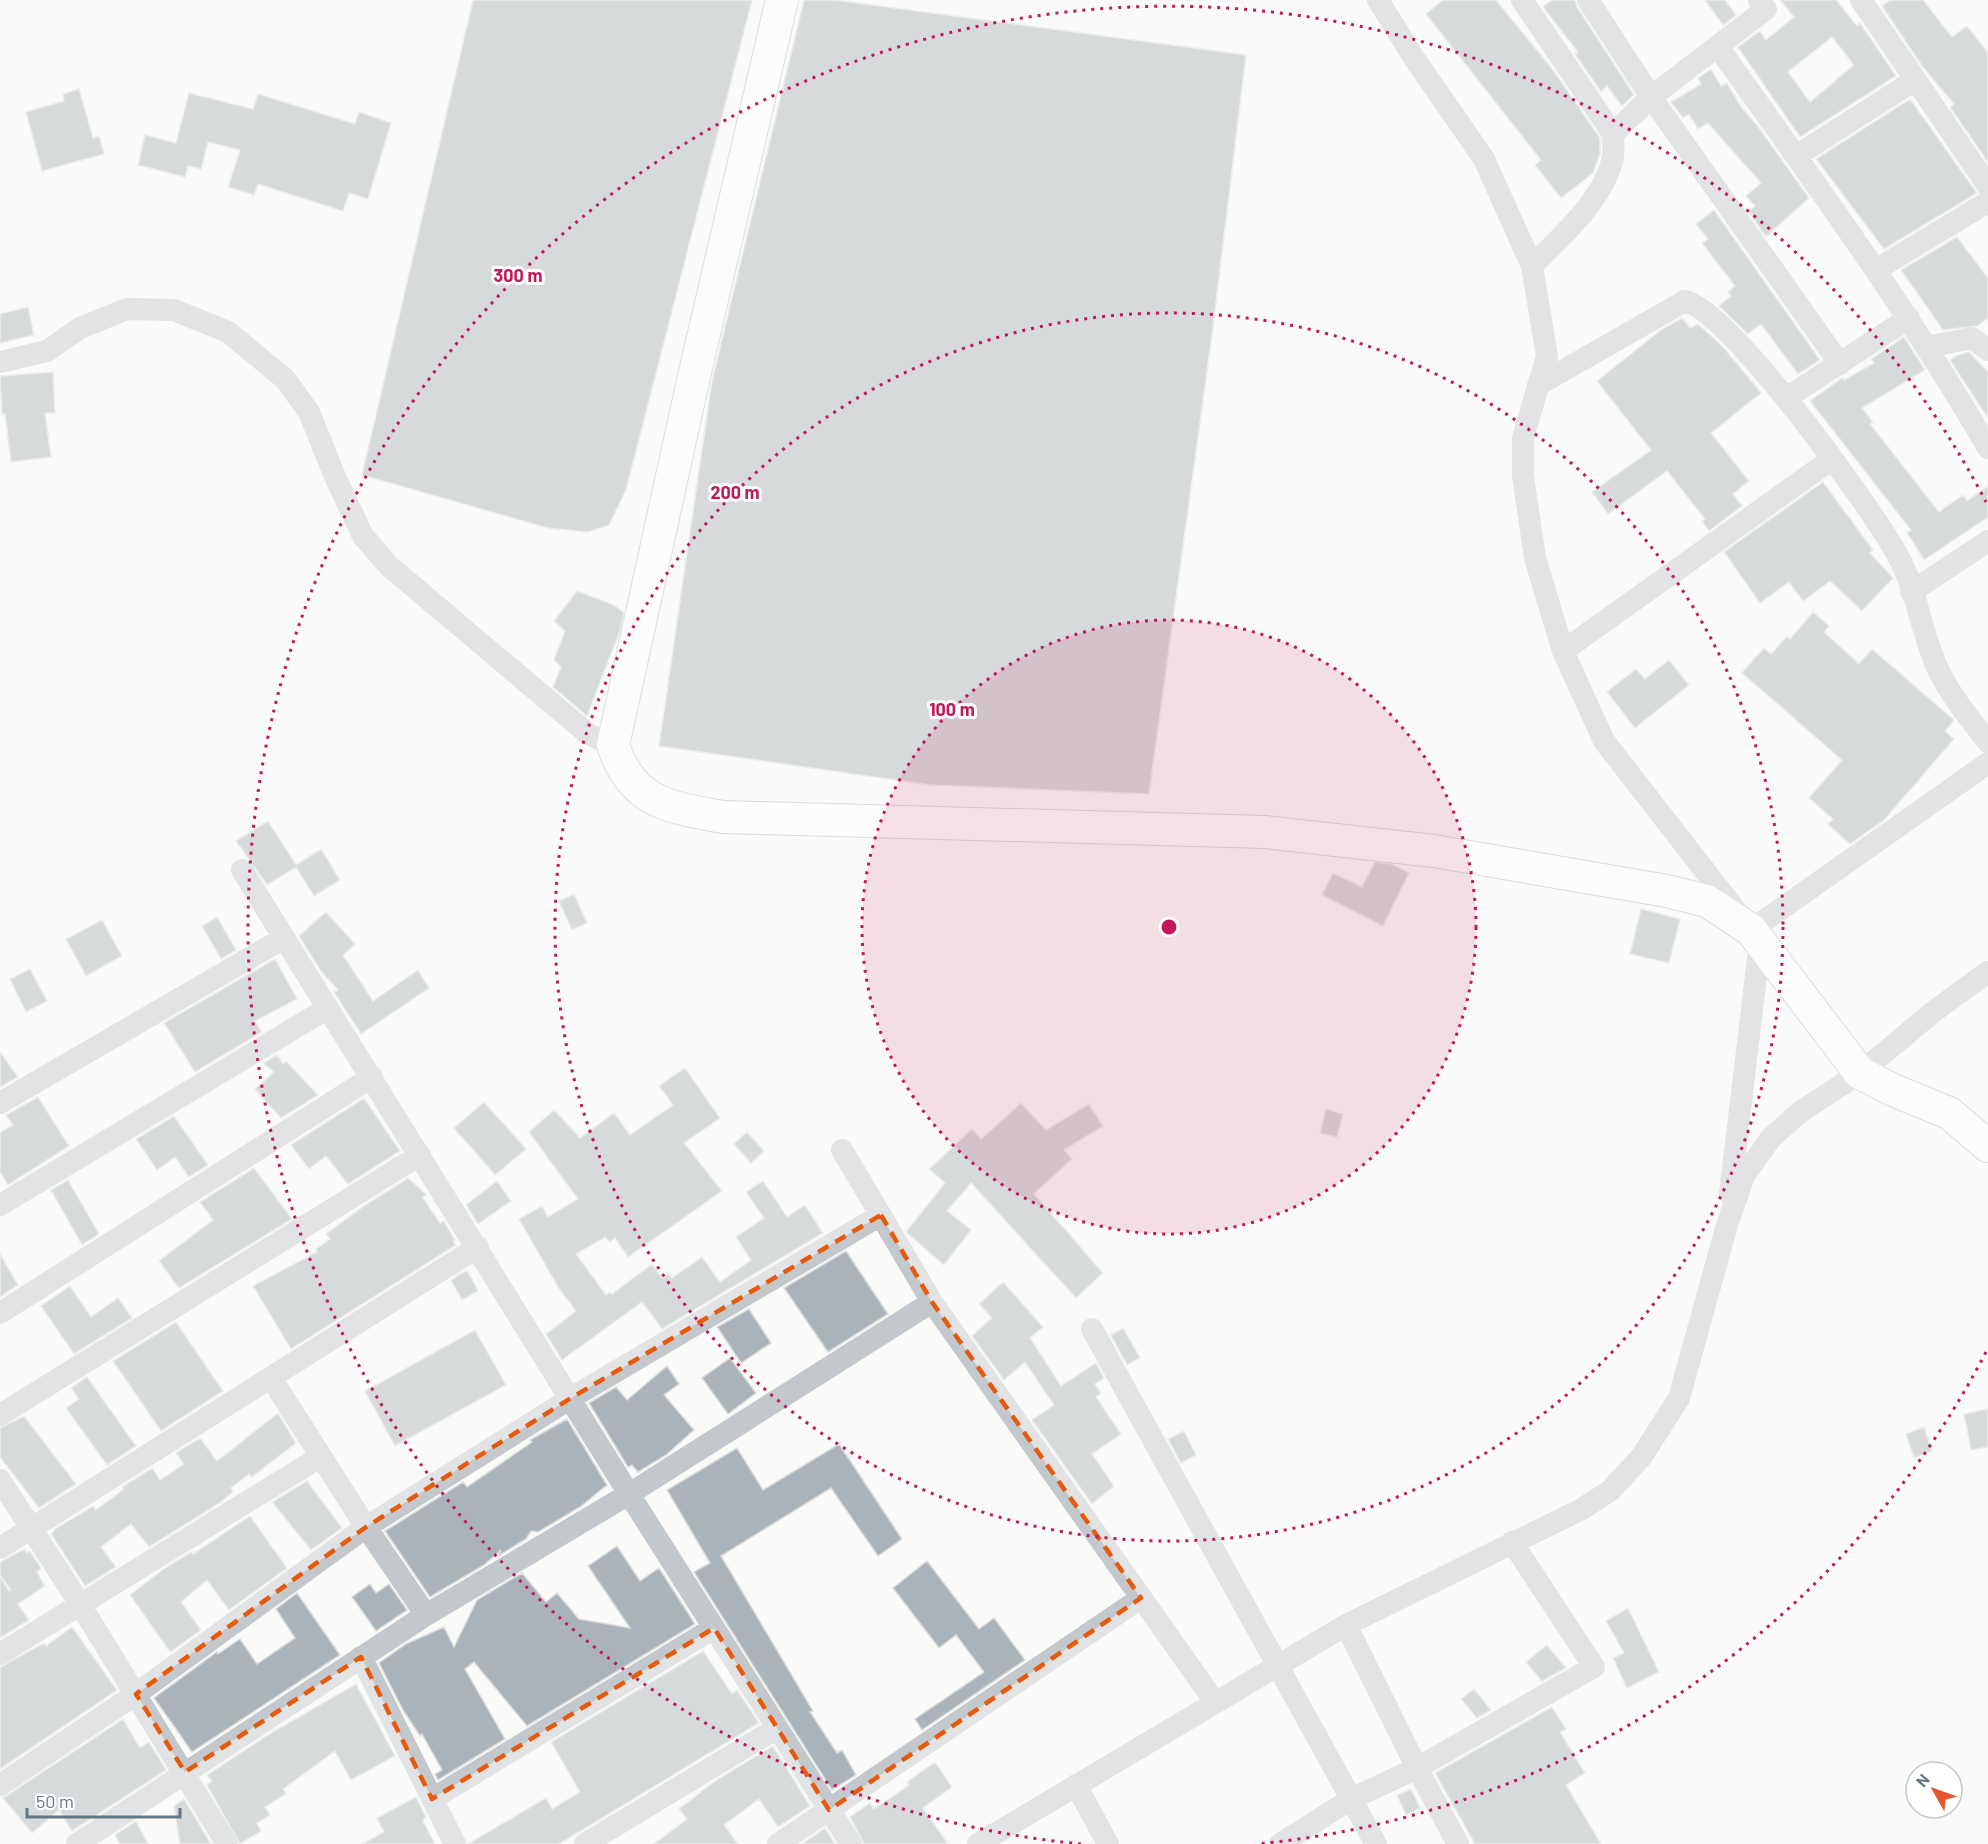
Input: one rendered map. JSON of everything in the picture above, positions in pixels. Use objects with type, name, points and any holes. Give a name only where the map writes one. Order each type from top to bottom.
[{"type":"street","points":[[782,0],[695,372],[613,745],[621,769],[635,786],[657,801],[680,809],[723,817],[1265,832],[1434,851],[1666,891],[1707,901],[1756,936]]},
{"type":"street","points":[[1378,0],[1413,58],[1484,159],[1532,266],[1547,356],[1523,438],[1524,476],[1535,558],[1563,651],[1604,741],[1860,1073],[1893,1090],[1949,1113],[1988,1146]]},
{"type":"street","points":[[1522,0],[1613,134],[1613,156],[1598,192],[1568,232],[1532,266]]},
{"type":"street","points":[[1587,0],[1651,97],[1840,364]]},
{"type":"street","points":[[1861,0],[1988,186]]},
{"type":"street","points":[[1613,134],[1651,97],[1718,47],[1768,3]]},
{"type":"street","points":[[1718,47],[1877,269],[1928,347],[1988,448]]},
{"type":"street","points":[[1796,156],[1915,80]]},
{"type":"street","points":[[1877,269],[1988,202]]},
{"type":"street","points":[[1538,385],[1685,301],[1707,311],[1786,398],[1832,459],[1899,557],[1937,667],[1959,705],[1988,742]]},
{"type":"street","points":[[0,362],[47,351],[80,328],[127,309],[174,310],[228,332],[285,379],[309,412],[336,479],[363,536],[389,566],[588,734],[613,745]]},
{"type":"street","points":[[1786,398],[1909,318]]},
{"type":"street","points":[[1928,347],[1972,338],[1988,350]]},
{"type":"street","points":[[1563,651],[1832,459]]},
{"type":"street","points":[[1911,592],[1988,541]]},
{"type":"street","points":[[1726,1225],[1756,936],[1840,864],[1984,774]]},
{"type":"street","points":[[242,870],[478,1247],[629,1494],[851,1844]]},
{"type":"street","points":[[0,1103],[284,938]]},
{"type":"street","points":[[990,1841],[1076,1785],[1346,1625],[1582,1509],[1611,1490],[1642,1456],[1679,1398],[1726,1225],[1744,1176],[1771,1138],[1800,1112],[1860,1073],[1933,1012],[1988,972]]},
{"type":"street","points":[[0,1205],[328,1008]]},
{"type":"street","points":[[0,1313],[372,1077]]},
{"type":"street","points":[[842,1150],[932,1302],[1215,1702]]},
{"type":"street","points":[[0,1414],[420,1155]]},
{"type":"street","points":[[0,1785],[136,1694],[366,1527],[571,1398],[881,1215]]},
{"type":"street","points":[[0,1548],[478,1247]]},
{"type":"street","points":[[76,1844],[426,1615],[629,1494],[932,1302]]},
{"type":"street","points":[[1092,1329],[1376,1844]]},
{"type":"street","points":[[271,1378],[320,1457],[426,1615]]},
{"type":"street","points":[[0,1654],[320,1457]]},
{"type":"street","points":[[0,1480],[185,1772],[227,1844]]},
{"type":"street","points":[[1280,1844],[1351,1799],[1417,1768],[1594,1667],[1512,1542]]},
{"type":"street","points":[[778,1844],[1141,1598]]},
{"type":"street","points":[[1346,1625],[1417,1768],[1458,1844]]},
{"type":"street","points":[[432,1799],[714,1628]]},
{"type":"street","points":[[361,1657],[455,1844]]},
{"type":"street","points":[[585,1844],[777,1728]]},
{"type":"street","points":[[1076,1785],[1108,1844]]},
{"type":"highlighted area","points":[[881,1215],[932,1302],[1141,1598],[829,1810],[714,1628],[432,1799],[361,1657],[185,1772],[136,1694],[366,1527],[571,1398]]},
{"type":"building","points":[[473,0],[752,0],[626,490],[609,525],[588,532],[548,528],[362,475]]},
{"type":"building","points":[[804,0],[835,0],[1246,55],[1212,335],[1149,794],[930,785],[659,746],[712,381]]},
{"type":"building","points":[[1443,0],[1496,0],[1553,70],[1600,138],[1600,154],[1593,173],[1561,198],[1535,165],[1541,160],[1426,14]]},
{"type":"building","points":[[1552,0],[1575,0],[1577,7],[1634,95],[1622,106],[1607,86],[1601,92],[1575,54],[1578,52],[1543,7]]},
{"type":"building","points":[[1705,0],[1725,0],[1736,15],[1723,25]]},
{"type":"building","points":[[1780,0],[1836,0],[1857,26],[1860,23],[1896,76],[1800,137],[1738,47],[1760,31],[1766,40],[1794,17]],"holes":[[[1832,37],[1854,65],[1810,102],[1788,72]]]},
{"type":"building","points":[[1890,0],[1923,0],[1952,37],[1967,26],[1988,53],[1988,162],[1950,107],[1954,104],[1922,66],[1882,6]]},
{"type":"building","points":[[1711,69],[1721,86],[1727,83],[1741,107],[1757,125],[1809,198],[1766,237],[1749,212],[1755,206],[1746,196],[1761,183],[1708,123],[1698,129],[1689,114],[1683,118],[1671,102],[1701,84],[1698,78]]},
{"type":"building","points":[[79,89],[93,138],[99,136],[104,154],[42,171],[26,112],[64,101],[63,94]]},
{"type":"building","points":[[189,93],[253,109],[258,94],[355,124],[359,112],[391,123],[368,199],[349,193],[343,211],[258,184],[254,195],[228,187],[240,150],[208,142],[201,169],[188,166],[185,177],[138,165],[145,135],[176,143]]},
{"type":"building","points":[[1910,99],[1977,193],[1884,249],[1816,159]]},
{"type":"building","points":[[1714,210],[1820,360],[1798,374],[1761,324],[1748,334],[1719,306],[1731,296],[1728,292],[1735,286],[1702,243],[1708,239],[1696,224]]},
{"type":"building","points":[[1957,237],[1988,278],[1988,318],[1977,326],[1943,330],[1901,270]]},
{"type":"building","points":[[28,307],[34,335],[0,343],[0,314]]},
{"type":"building","points":[[1682,318],[1690,328],[1698,324],[1724,348],[1761,393],[1711,433],[1749,481],[1733,494],[1742,506],[1709,531],[1702,521],[1705,519],[1667,471],[1608,514],[1592,492],[1651,450],[1597,381],[1661,330]]},
{"type":"building","points":[[1904,337],[1925,370],[1862,408],[1873,422],[1870,424],[1939,512],[1963,495],[1967,501],[1988,486],[1988,517],[1924,560],[1907,533],[1911,530],[1810,401],[1842,378],[1844,380],[1874,363],[1871,359]]},
{"type":"building","points":[[1969,352],[1988,372],[1988,418],[1950,360]]},
{"type":"building","points":[[53,372],[55,413],[45,413],[51,457],[11,462],[5,414],[2,414],[0,376]]},
{"type":"building","points":[[1823,482],[1873,550],[1870,553],[1893,578],[1862,611],[1830,581],[1803,601],[1789,582],[1760,603],[1724,552]]},
{"type":"building","points":[[577,591],[614,605],[624,613],[620,631],[587,716],[553,687],[561,667],[554,660],[565,631],[554,621]]},
{"type":"building","points":[[1813,612],[1829,626],[1824,632],[1859,664],[1872,649],[1954,720],[1945,731],[1954,739],[1884,820],[1850,844],[1828,824],[1833,819],[1809,798],[1842,760],[1742,673],[1764,648],[1771,654],[1787,636],[1790,639]]},
{"type":"building","points":[[1669,660],[1689,685],[1635,728],[1607,692],[1636,669],[1645,679]]},
{"type":"building","points":[[268,821],[296,865],[321,849],[340,880],[314,896],[296,867],[267,885],[236,841]]},
{"type":"building","points":[[1375,862],[1392,864],[1409,873],[1383,926],[1322,895],[1333,873],[1362,887]]},
{"type":"building","points":[[574,894],[587,923],[572,930],[559,901]]},
{"type":"building","points":[[1641,909],[1680,919],[1669,963],[1630,954]]},
{"type":"building","points":[[326,912],[355,944],[343,955],[373,1001],[418,970],[429,988],[361,1034],[334,992],[338,990],[320,970],[299,936]]},
{"type":"building","points":[[217,917],[236,950],[221,959],[202,926]]},
{"type":"building","points":[[102,920],[122,956],[86,976],[66,939]]},
{"type":"building","points":[[275,959],[297,999],[255,1021],[262,1032],[195,1072],[164,1023]]},
{"type":"building","points":[[30,969],[47,1001],[26,1012],[10,979]]},
{"type":"building","points":[[0,1052],[18,1077],[0,1087]]},
{"type":"building","points":[[277,1055],[283,1064],[286,1061],[318,1095],[281,1118],[255,1089],[274,1072],[263,1063]]},
{"type":"building","points":[[685,1068],[720,1118],[684,1143],[722,1191],[628,1257],[615,1238],[610,1242],[605,1237],[576,1254],[606,1295],[610,1292],[612,1294],[652,1264],[662,1278],[669,1273],[672,1278],[702,1257],[720,1282],[751,1260],[736,1237],[764,1218],[746,1192],[763,1181],[787,1217],[805,1205],[823,1233],[662,1329],[642,1302],[562,1360],[546,1334],[576,1311],[558,1287],[519,1219],[542,1206],[548,1217],[578,1199],[529,1132],[554,1110],[580,1138],[614,1113],[630,1135],[673,1105],[659,1086]]},
{"type":"building","points":[[38,1097],[69,1146],[8,1185],[0,1172],[0,1133],[13,1125],[6,1115]]},
{"type":"building","points":[[364,1098],[400,1151],[348,1184],[326,1156],[309,1169],[291,1145]]},
{"type":"building","points":[[484,1102],[526,1149],[495,1175],[454,1128]]},
{"type":"building","points":[[1021,1103],[1046,1130],[1089,1104],[1103,1126],[1064,1150],[1072,1159],[1034,1194],[1103,1273],[1076,1298],[971,1183],[947,1211],[971,1230],[944,1265],[906,1232],[945,1183],[929,1169],[972,1129],[981,1139]]},
{"type":"building","points":[[1326,1109],[1343,1114],[1337,1137],[1320,1133]]},
{"type":"building","points":[[174,1116],[208,1165],[189,1177],[175,1157],[157,1170],[136,1139]]},
{"type":"building","points":[[747,1132],[764,1151],[751,1163],[734,1144]]},
{"type":"building","points":[[254,1168],[292,1219],[179,1288],[159,1261],[213,1220],[200,1202]]},
{"type":"building","points":[[408,1178],[426,1194],[423,1198],[440,1223],[444,1221],[456,1245],[291,1349],[253,1286],[317,1252],[316,1249],[330,1239],[326,1234]]},
{"type":"building","points":[[68,1180],[99,1234],[82,1245],[51,1190]]},
{"type":"building","points":[[497,1181],[511,1201],[478,1224],[466,1205]]},
{"type":"building","points":[[846,1251],[888,1314],[828,1352],[784,1288]]},
{"type":"building","points":[[0,1254],[18,1285],[0,1297]]},
{"type":"building","points":[[467,1270],[478,1291],[462,1300],[451,1280]]},
{"type":"building","points":[[1003,1282],[1043,1327],[1030,1338],[1061,1386],[1096,1363],[1104,1378],[1095,1384],[1101,1393],[1096,1397],[1121,1434],[1092,1454],[1114,1486],[1092,1504],[1032,1420],[1054,1405],[1025,1362],[1004,1380],[972,1336],[992,1318],[979,1304]]},
{"type":"building","points":[[70,1286],[91,1317],[118,1298],[132,1318],[74,1354],[41,1306]]},
{"type":"building","points":[[749,1309],[771,1343],[741,1363],[717,1327]]},
{"type":"building","points":[[176,1322],[223,1391],[161,1431],[113,1361]]},
{"type":"building","points":[[1123,1328],[1140,1358],[1127,1365],[1111,1335]]},
{"type":"building","points":[[475,1330],[506,1385],[395,1446],[365,1391]]},
{"type":"building","points":[[730,1358],[756,1393],[728,1414],[702,1378]]},
{"type":"building","points":[[667,1366],[679,1384],[664,1395],[694,1430],[666,1455],[638,1472],[632,1465],[628,1467],[589,1403],[616,1387],[627,1400]]},
{"type":"building","points":[[87,1377],[136,1446],[107,1465],[66,1408],[79,1399],[71,1388]]},
{"type":"building","points":[[1988,1409],[1988,1447],[1971,1450],[1964,1414]]},
{"type":"building","points":[[278,1413],[296,1443],[252,1477],[249,1474],[231,1488],[233,1492],[218,1504],[149,1547],[131,1524],[101,1547],[116,1567],[85,1586],[51,1534],[55,1529],[93,1506],[96,1510],[124,1489],[122,1487],[152,1468],[160,1480],[184,1464],[176,1453],[200,1438],[217,1461]]},
{"type":"building","points":[[24,1416],[76,1484],[39,1508],[0,1457],[0,1428]]},
{"type":"building","points":[[567,1419],[607,1485],[580,1507],[538,1532],[531,1531],[526,1539],[498,1556],[501,1550],[484,1565],[430,1597],[385,1531],[463,1482],[467,1487],[532,1442],[530,1440]]},
{"type":"building","points":[[1924,1427],[1932,1451],[1914,1458],[1906,1434]]},
{"type":"building","points":[[1184,1431],[1196,1455],[1181,1463],[1168,1439]]},
{"type":"building","points":[[839,1444],[902,1539],[878,1556],[831,1488],[721,1556],[813,1711],[810,1712],[837,1753],[842,1750],[856,1775],[832,1790],[694,1572],[710,1563],[667,1490],[737,1448],[763,1490]]},
{"type":"building","points":[[307,1481],[342,1528],[311,1550],[272,1502]]},
{"type":"building","points":[[250,1516],[287,1568],[229,1610],[207,1580],[181,1602],[201,1630],[170,1652],[130,1595],[165,1568],[191,1552],[193,1554]]},
{"type":"building","points":[[617,1546],[640,1581],[659,1568],[695,1624],[527,1726],[474,1662],[465,1669],[505,1739],[438,1780],[435,1774],[442,1770],[422,1734],[420,1736],[403,1710],[379,1663],[406,1644],[444,1627],[454,1647],[477,1600],[522,1573],[546,1602],[557,1593],[579,1619],[630,1628],[588,1566]]},
{"type":"building","points":[[24,1549],[27,1553],[30,1551],[41,1568],[37,1572],[45,1586],[18,1604],[29,1620],[0,1638],[0,1576],[9,1591],[11,1590],[0,1575],[0,1562]]},
{"type":"building","points":[[927,1561],[979,1629],[994,1618],[1025,1660],[922,1730],[915,1719],[984,1672],[956,1635],[939,1648],[893,1588]]},
{"type":"building","points":[[370,1584],[376,1593],[389,1584],[407,1610],[376,1631],[352,1597]]},
{"type":"building","points":[[297,1593],[340,1655],[192,1752],[154,1698],[217,1652],[218,1654],[240,1639],[257,1664],[295,1638],[276,1609]]},
{"type":"building","points":[[1628,1608],[1659,1672],[1627,1688],[1613,1658],[1624,1653],[1606,1621]]},
{"type":"building","points":[[72,1627],[117,1690],[0,1769],[0,1667],[44,1643],[46,1646]]},
{"type":"building","points":[[1547,1645],[1566,1668],[1542,1681],[1526,1662]]},
{"type":"building","points":[[703,1651],[732,1694],[737,1690],[759,1723],[559,1844],[468,1844],[546,1798],[552,1809],[580,1792],[551,1742]]},
{"type":"building","points":[[356,1684],[395,1756],[351,1780],[335,1751],[283,1789],[286,1794],[265,1807],[270,1815],[257,1823],[261,1831],[240,1844],[207,1785],[212,1781],[207,1775],[266,1736]]},
{"type":"building","points":[[1474,1689],[1491,1710],[1477,1718],[1461,1699]]},
{"type":"building","points":[[1552,1707],[1566,1729],[1560,1732],[1585,1773],[1566,1785],[1601,1844],[1475,1844],[1435,1773]]},
{"type":"building","points":[[123,1719],[140,1748],[149,1742],[166,1770],[72,1831],[59,1810],[32,1833],[3,1798]]},
{"type":"building","points":[[773,1746],[810,1806],[778,1827],[759,1799],[724,1825],[738,1844],[654,1844],[687,1819],[679,1809],[718,1779]]},
{"type":"building","points":[[935,1762],[952,1787],[923,1808],[948,1844],[864,1844],[850,1817],[870,1803],[874,1809],[909,1785],[907,1782]]},
{"type":"building","points":[[1411,1789],[1420,1808],[1406,1815],[1397,1795]]},
{"type":"building","points":[[416,1797],[426,1817],[423,1821],[435,1844],[362,1844],[384,1832],[377,1818]]},
{"type":"building","points":[[184,1799],[211,1844],[180,1844],[174,1806]]},
{"type":"building","points":[[136,1821],[148,1844],[120,1844],[115,1835]]},
{"type":"building","points":[[825,1828],[835,1844],[802,1844]]}]
